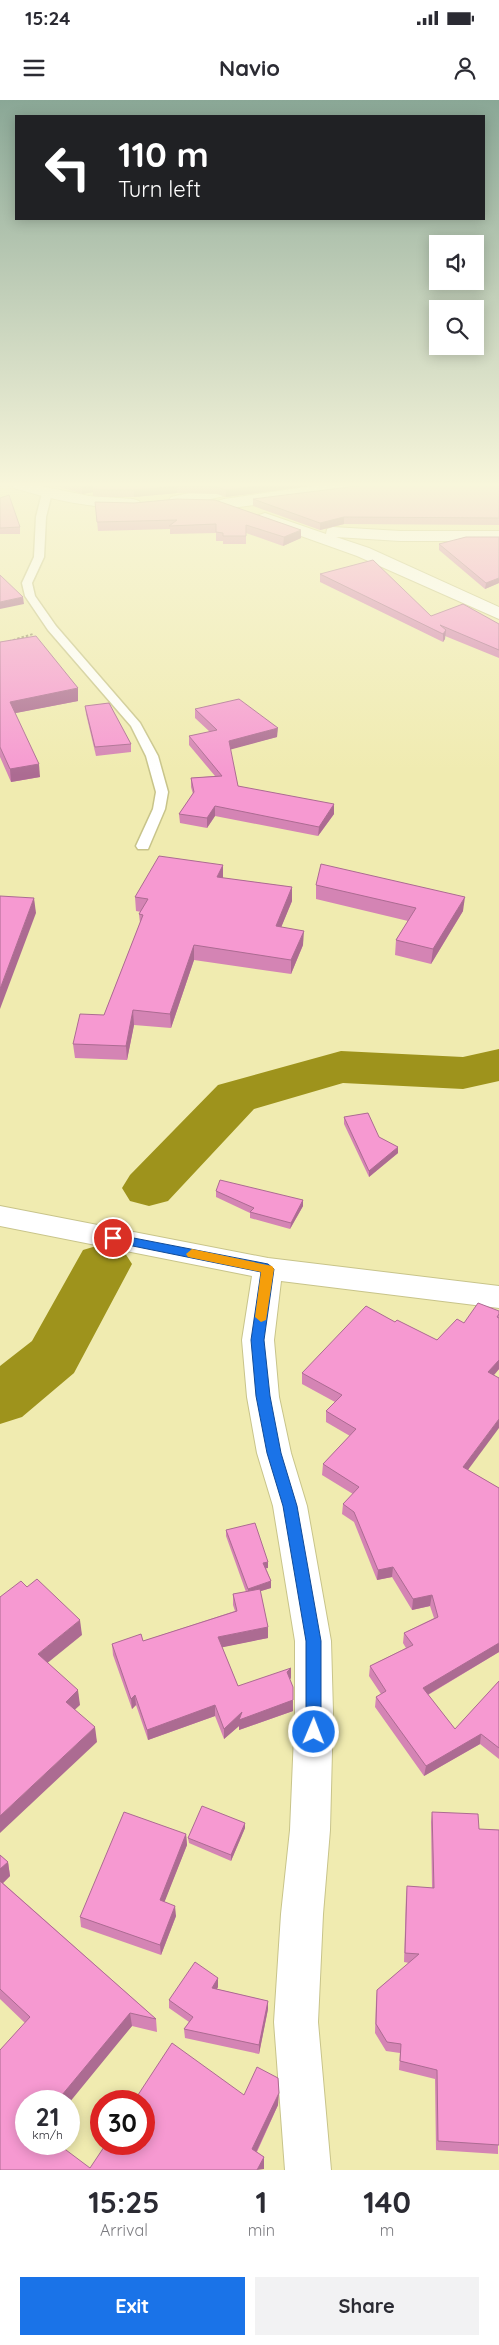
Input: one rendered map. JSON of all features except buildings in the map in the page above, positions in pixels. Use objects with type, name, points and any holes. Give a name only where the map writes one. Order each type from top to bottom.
[{"type":"street","points":[[428,582],[499,614]]},
{"type":"street","points":[[0,1216],[268,1269],[499,1297]]},
{"type":"street","points":[[268,1269],[258,1340],[263,1396],[274,1453],[290,1506],[313,1641],[314,1712],[310,1830],[302,1914],[296,2022],[308,2170]]},
{"type":"lane","points":[[28,582],[30,596],[52,628],[136,725],[152,756],[162,792],[159,809],[143,846]]},
{"type":"path","points":[[0,644],[52,628]]},
{"type":"waterway","points":[[149,1188],[236,1097],[341,1067],[463,1073],[499,1065]]},
{"type":"waterway","points":[[0,1400],[53,1357],[103,1264]]},
{"type":"slow traffic","points":[[192,1254],[268,1269],[261,1317]]},
{"type":"route","points":[[113,1238],[268,1269],[258,1340],[263,1396],[274,1453],[290,1506],[313,1641],[314,1732]]}]
